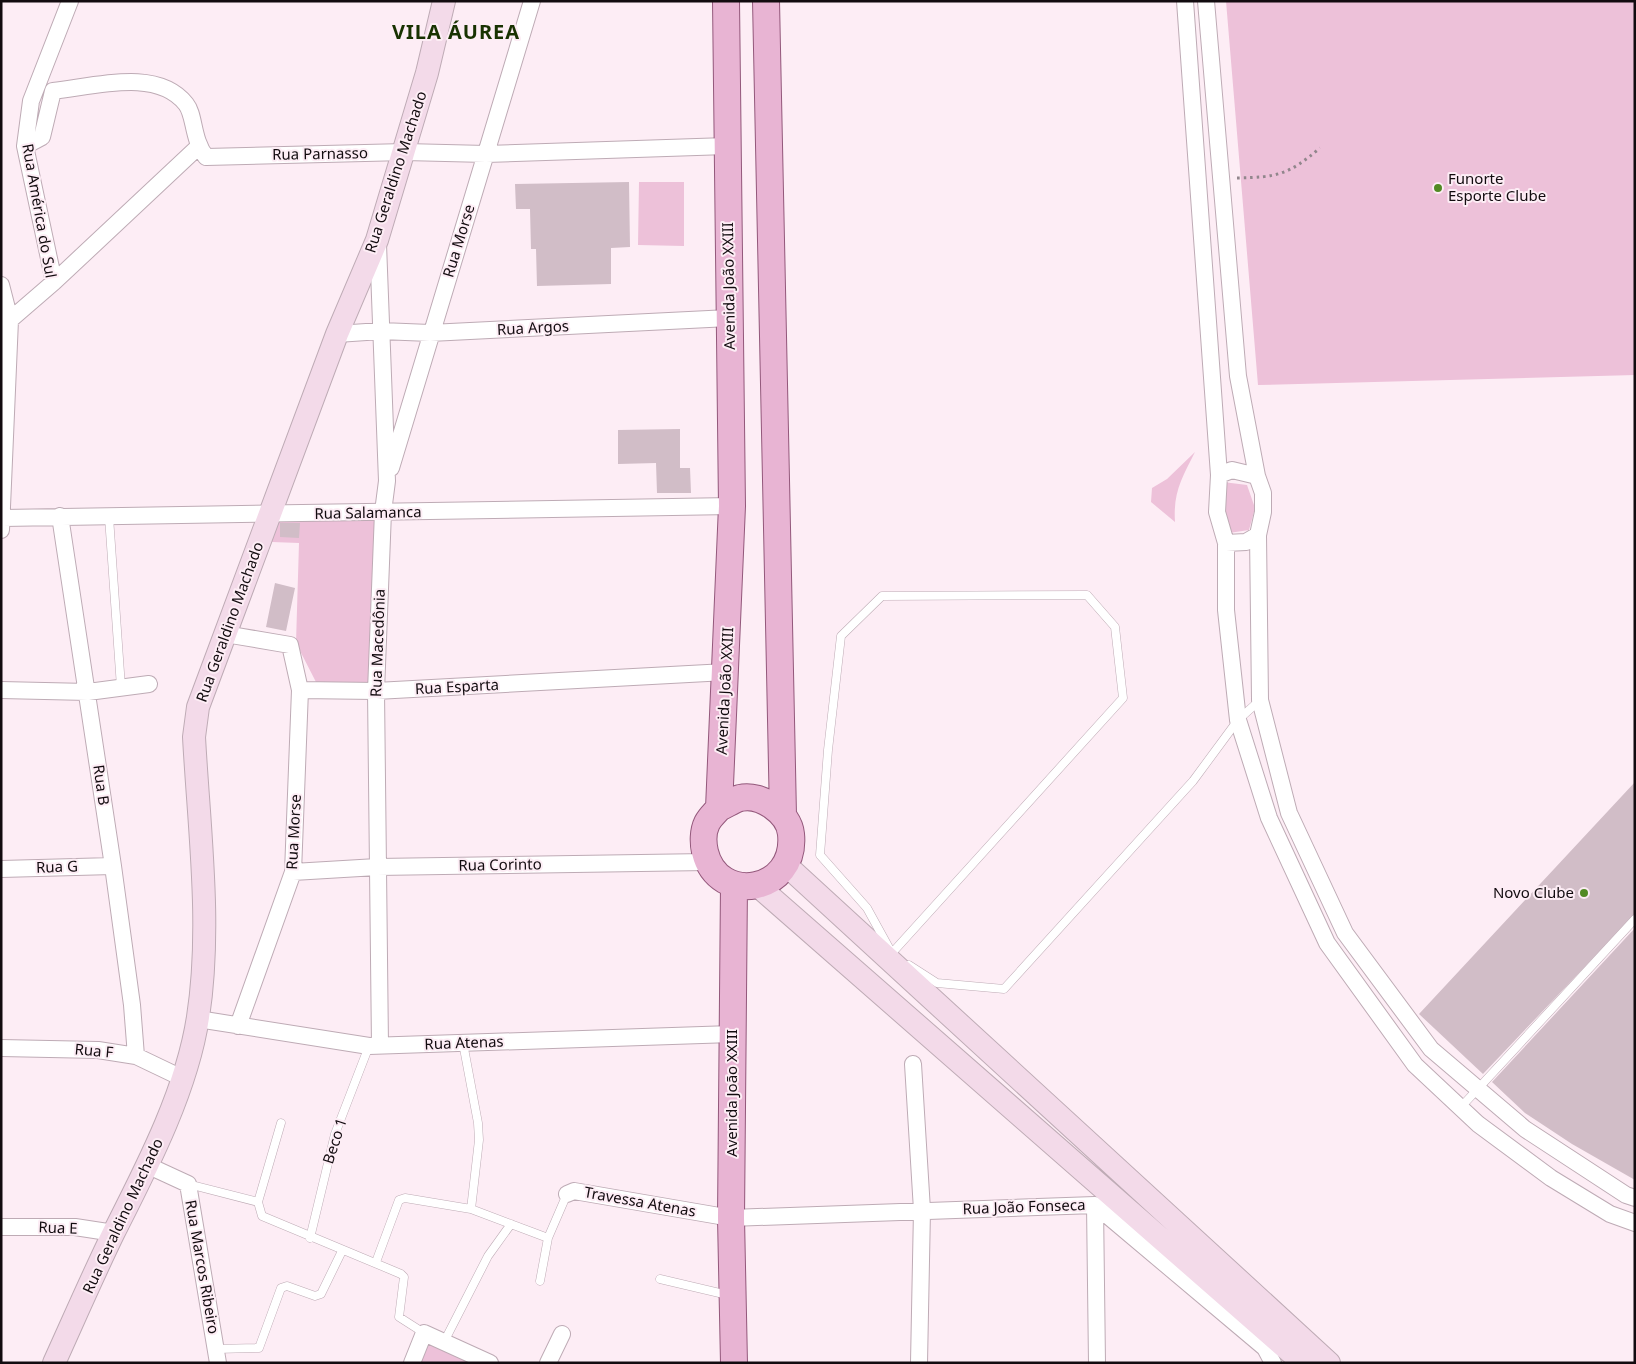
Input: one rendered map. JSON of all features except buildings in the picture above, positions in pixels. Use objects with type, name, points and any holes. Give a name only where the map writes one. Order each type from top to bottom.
[{"type":"main road","name":"Avenida João XXIII","points":[[707,862],[703,843],[707,823],[719,808],[732,506],[726,1]]},
{"type":"main road","points":[[766,1],[783,816]]},
{"type":"main road","points":[[707,862],[718,876],[746,886],[777,878],[786,865],[792,849],[791,831],[783,816],[764,801],[741,798],[719,808]]},
{"type":"main road","name":"Avenida João XXIII","points":[[734,1363],[731,1218],[732,1034],[746,886]]},
{"type":"street","name":"Rua América do Sul","points":[[10,320],[54,282],[26,146],[32,101],[70,1]]},
{"type":"street","name":"Rua Geraldino Machado","points":[[54,1363],[114,1233],[149,1166],[182,1078],[198,1019],[205,935],[194,737],[198,707],[337,334],[378,240],[428,73],[444,1]]},
{"type":"street","name":"Rua Morse","points":[[387,481],[532,1]]},
{"type":"street","points":[[1185,1],[1219,475],[1217,512],[1226,543],[1226,610],[1238,720],[1269,818],[1327,943],[1415,1065],[1478,1124],[1551,1178],[1610,1214],[1635,1223]]},
{"type":"street","points":[[1206,1],[1238,376],[1263,503],[1258,536],[1260,700],[1289,812],[1345,934],[1432,1049],[1526,1129],[1626,1195],[1635,1198]]},
{"type":"street","points":[[26,146],[42,137],[53,91],[138,81],[163,86],[186,104],[198,147],[54,282]]},
{"type":"street","name":"Rua Parnasso","points":[[198,147],[206,157],[405,152],[486,154],[727,146]]},
{"type":"street","points":[[1197,150],[1218,148]]},
{"type":"street","name":"Rua Macedônia","points":[[374,1046],[377,866],[376,691],[383,512],[387,481],[378,240]]},
{"type":"street","points":[[1,285],[10,320],[2,524]]},
{"type":"street","name":"Rua Argos","points":[[337,334],[382,331],[430,334],[729,318]]},
{"type":"street","points":[[1,338],[10,320]]},
{"type":"street","points":[[1219,475],[1232,470],[1257,476]]},
{"type":"street","name":"Rua Salamanca","points":[[2,524],[60,516],[270,515],[732,506]]},
{"type":"street","name":"Rua B","points":[[60,516],[88,692],[132,1004],[136,1056]]},
{"type":"street","points":[[1226,543],[1246,542],[1258,536]]},
{"type":"street","points":[[224,634],[290,645],[300,690]]},
{"type":"street","name":"Rua Esparta","points":[[300,690],[376,691],[726,672]]},
{"type":"street","points":[[1,690],[88,692],[149,684]]},
{"type":"street","name":"Rua Morse","points":[[238,1026],[293,872],[300,690]]},
{"type":"street","name":"Rua Corinto","points":[[293,872],[377,866],[707,862]]},
{"type":"street","points":[[786,865],[1329,1363]]},
{"type":"street","name":"Rua G","points":[[1,869],[112,866]]},
{"type":"street","points":[[746,886],[1303,1363]]},
{"type":"street","points":[[1327,943],[1345,934]]},
{"type":"street","name":"Rua Atenas","points":[[198,1019],[374,1046],[732,1034]]},
{"type":"street","name":"Rua F","points":[[1,1048],[98,1050],[136,1056],[182,1078]]},
{"type":"street","points":[[913,1064],[922,1210],[919,1363]]},
{"type":"street","name":"Rua Marcos Ribeiro","points":[[149,1166],[188,1184],[217,1356]]},
{"type":"street","name":"Travessa Atenas","points":[[567,1194],[574,1191],[731,1218]]},
{"type":"street","points":[[1095,1205],[1098,1363]]},
{"type":"street","name":"Rua João Fonseca","points":[[731,1218],[1095,1205],[1264,1348],[1273,1363]]},
{"type":"street","name":"Rua E","points":[[1,1227],[76,1227],[114,1233]]},
{"type":"street","points":[[412,1363],[424,1333],[490,1363]]},
{"type":"street","points":[[548,1363],[562,1334]]},
{"type":"lane","points":[[109,517],[121,687]]},
{"type":"lane","points":[[892,954],[1124,698],[1115,627],[1087,595],[882,596],[841,636],[828,750],[820,856],[867,908],[892,954],[937,983],[1004,989],[1194,781],[1238,720],[1260,700]]},
{"type":"lane","points":[[1461,1107],[1635,919]]},
{"type":"lane","points":[[464,1043],[478,1123],[479,1140],[471,1209]]},
{"type":"lane","name":"Beco 1","points":[[310,1238],[335,1134],[374,1046]]},
{"type":"lane","points":[[281,1124],[258,1202],[262,1216],[342,1251],[376,1262],[404,1277],[399,1317],[424,1333]]},
{"type":"lane","points":[[188,1184],[258,1202]]},
{"type":"lane","name":"Travessa Atenas","points":[[540,1281],[548,1238],[567,1194]]},
{"type":"lane","points":[[376,1262],[401,1198],[471,1209],[548,1238]]},
{"type":"lane","points":[[444,1342],[488,1256],[511,1224]]},
{"type":"lane","points":[[217,1356],[259,1348],[281,1288],[287,1286],[315,1296],[321,1294],[342,1251]]},
{"type":"lane","points":[[660,1279],[732,1296]]},
{"type":"path","points":[[1236,178],[1274,177],[1297,167],[1320,148]]},
{"type":"shaded area","name":"Funorte Esporte Clube","points":[[1226,1],[1635,1],[1635,375],[1258,385]]},
{"type":"shaded area","points":[[639,182],[684,182],[684,246],[638,245]]},
{"type":"shaded area","points":[[1195,452],[1182,478],[1177,494],[1175,522],[1151,502],[1152,488],[1167,479]]},
{"type":"shaded area","points":[[1223,482],[1247,485],[1255,508],[1249,530],[1229,533],[1220,510]]},
{"type":"shaded area","points":[[376,515],[371,686],[317,684],[296,643],[299,543],[272,542],[275,519]]},
{"type":"shaded area","points":[[424,1333],[489,1363],[412,1363]]},
{"type":"place","name":"Funorte Esporte Clube","points":[[1438,188]]},
{"type":"place","name":"Novo Clube","points":[[1584,893]]},
{"type":"district","name":"VILA ÁUREA","points":[[456,32]]}]
